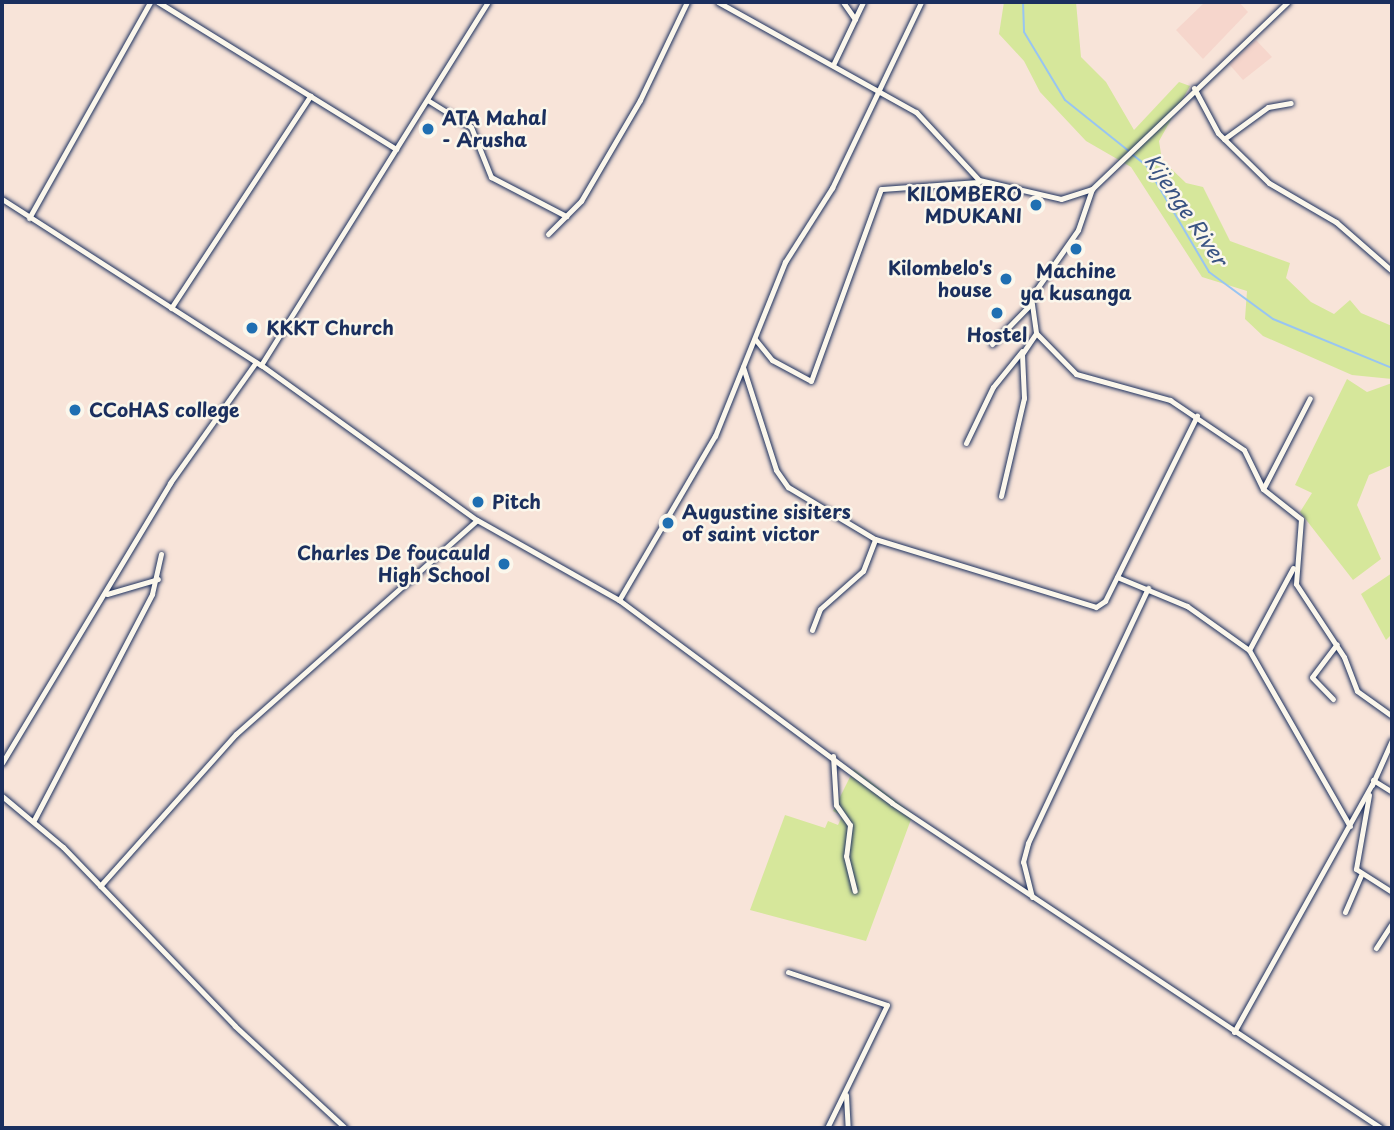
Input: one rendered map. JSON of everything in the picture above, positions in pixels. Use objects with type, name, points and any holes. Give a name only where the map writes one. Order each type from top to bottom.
[{"type":"street","points":[[29,218],[150,2]]},
{"type":"street","points":[[158,2],[396,149]]},
{"type":"street","points":[[2,763],[106,594],[170,483],[258,364],[429,101],[488,2]]},
{"type":"street","points":[[548,234],[566,216],[640,100],[687,2]]},
{"type":"street","points":[[718,2],[877,90],[932,125],[982,182]]},
{"type":"street","points":[[843,2],[855,19]]},
{"type":"street","points":[[832,65],[863,2]]},
{"type":"street","points":[[619,600],[715,436],[785,262],[832,188],[921,2]]},
{"type":"street","points":[[992,344],[1029,306],[1082,224],[1092,189],[1131,146],[1288,2]]},
{"type":"street","points":[[1194,88],[1224,139],[1278,192],[1336,222],[1392,271]]},
{"type":"street","points":[[171,308],[310,96]]},
{"type":"street","points":[[429,101],[471,127],[491,177],[566,216]]},
{"type":"street","points":[[1224,139],[1268,107],[1291,103]]},
{"type":"street","points":[[755,339],[772,360],[811,381],[881,189],[982,182],[1047,198],[1092,189]]},
{"type":"street","points":[[2,199],[258,364],[477,520],[619,600],[833,756],[892,803],[1381,1128]]},
{"type":"street","points":[[1029,306],[1036,332],[1076,374],[1157,395],[1197,416],[1244,450],[1263,489],[1301,519],[1294,565],[1296,584],[1337,644],[1357,691],[1392,716]]},
{"type":"street","points":[[966,443],[993,387],[1036,332]]},
{"type":"street","points":[[1001,496],[1024,398],[1023,351]]},
{"type":"street","points":[[743,367],[780,479],[875,538],[1096,607],[1117,577],[1197,416]]},
{"type":"street","points":[[1263,489],[1310,398]]},
{"type":"street","points":[[100,886],[236,734],[477,520]]},
{"type":"street","points":[[812,630],[820,609],[863,571],[875,538]]},
{"type":"street","points":[[34,820],[158,579],[161,554]]},
{"type":"street","points":[[1249,650],[1294,565]]},
{"type":"street","points":[[1117,577],[1148,588],[1204,616],[1249,650],[1350,826]]},
{"type":"street","points":[[106,594],[158,579]]},
{"type":"street","points":[[1032,897],[1023,862],[1028,842],[1148,588]]},
{"type":"street","points":[[1333,699],[1312,677],[1337,644]]},
{"type":"street","points":[[1234,1031],[1350,826],[1392,740]]},
{"type":"street","points":[[833,756],[836,805],[850,825],[846,856],[855,891]]},
{"type":"street","points":[[1373,782],[1392,792]]},
{"type":"street","points":[[1373,782],[1354,859],[1361,875],[1392,892]]},
{"type":"street","points":[[2,796],[34,820],[235,1026],[345,1128]]},
{"type":"street","points":[[1345,912],[1361,875]]},
{"type":"street","points":[[1376,948],[1392,923]]},
{"type":"street","points":[[788,972],[886,1002],[846,1095],[827,1128]]},
{"type":"street","points":[[846,1095],[848,1128]]},
{"type":"shaded area","points":[[1205,2],[1239,2],[1248,12],[1203,59],[1176,30]]},
{"type":"shaded area","points":[[1256,40],[1272,57],[1243,80],[1229,64]]},
{"type":"green space","points":[[1004,2],[1076,2],[1081,57],[1106,82],[1134,130],[1179,82],[1190,86],[1159,141],[1162,160],[1186,183],[1203,187],[1230,241],[1290,263],[1286,278],[1311,302],[1334,314],[1350,300],[1361,313],[1392,326],[1392,379],[1352,375],[1263,336],[1245,319],[1247,291],[1202,277],[1131,167],[1086,141],[1040,92],[1024,61],[999,34]]},
{"type":"green space","points":[[1347,379],[1367,392],[1392,383],[1392,465],[1369,475],[1357,505],[1381,559],[1353,580],[1300,512],[1312,493],[1295,485]]},
{"type":"green space","points":[[1392,573],[1392,634],[1386,640],[1361,594]]},
{"type":"green space","points":[[854,769],[913,814],[866,941],[750,910],[785,815],[825,828],[828,821],[838,825],[842,816],[833,811]]},
{"type":"waterway","name":"Kijenge River","points":[[1023,2],[1024,32],[1065,100],[1129,151]]},
{"type":"waterway","name":"Kijenge River","points":[[1133,155],[1146,165],[1209,272],[1273,319],[1392,368]]},
{"type":"place","name":"ATA Mahal - Arusha","points":[[428,129]]},
{"type":"place","name":"KILOMBERO MDUKANI","points":[[1036,205]]},
{"type":"place","name":"Machine ya kusanga","points":[[1076,249]]},
{"type":"place","name":"Kilombelo's house","points":[[1006,279]]},
{"type":"place","name":"Hostel","points":[[997,313]]},
{"type":"place","name":"KKKT Church","points":[[252,328]]},
{"type":"place","name":"CCoHAS college","points":[[75,410]]},
{"type":"place","name":"Pitch","points":[[478,502]]},
{"type":"place","name":"Augustine sisiters of saint victor","points":[[668,523]]},
{"type":"place","name":"Charles De foucauld High School","points":[[504,564]]}]
